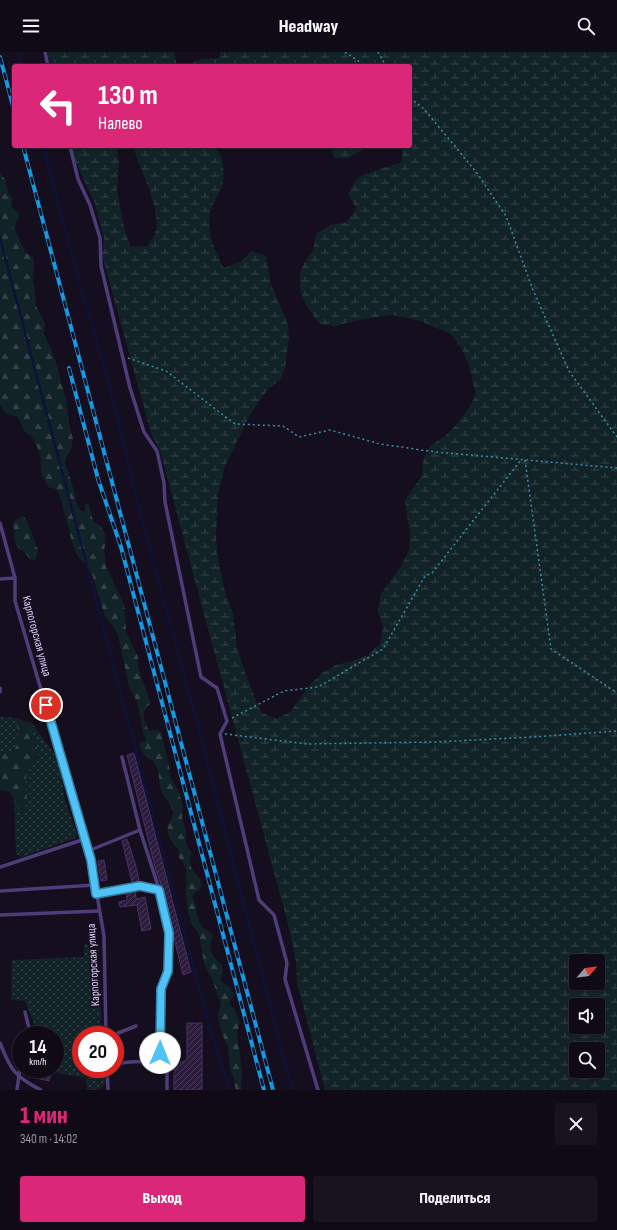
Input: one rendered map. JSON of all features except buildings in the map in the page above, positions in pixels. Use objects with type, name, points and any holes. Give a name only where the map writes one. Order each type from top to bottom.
[{"type":"lane","points":[[45,52],[48,64]]},
{"type":"lane","points":[[70,148],[78,179],[90,205],[100,238],[101,266],[130,388],[144,432],[157,452],[164,483],[165,502],[201,677],[217,688],[226,721],[220,734],[259,900],[274,915],[288,963],[285,979],[318,1090]]},
{"type":"lane","name":"Карпогорская улица","points":[[0,523],[15,578],[15,601],[88,851],[104,936],[106,1026]]},
{"type":"lane","points":[[0,579],[15,578]]},
{"type":"lane","points":[[122,757],[140,830],[159,890],[169,933],[168,971],[161,989],[160,1062],[167,1071],[167,1090]]},
{"type":"lane","points":[[88,851],[140,830]]},
{"type":"lane","points":[[0,868],[85,839]]},
{"type":"lane","points":[[0,891],[95,886]]},
{"type":"lane","points":[[96,894],[140,886],[159,890]]},
{"type":"lane","points":[[0,915],[99,911]]},
{"type":"lane","points":[[25,1012],[28,1026]]},
{"type":"lane","points":[[124,1031],[136,1026]]},
{"type":"lane","points":[[0,1043],[5,1057],[12,1069]]},
{"type":"lane","points":[[0,1057],[5,1057]]},
{"type":"lane","points":[[124,1063],[160,1062],[170,1065]]},
{"type":"lane","points":[[17,1090],[18,1078]]},
{"type":"lane","points":[[21,1078],[41,1090]]},
{"type":"lane","points":[[107,1078],[108,1090]]},
{"type":"path","points":[[345,52],[363,64]]},
{"type":"path","points":[[378,52],[385,64]]},
{"type":"path","points":[[412,100],[424,110],[477,173],[506,216],[533,290],[569,371],[617,437]]},
{"type":"path","points":[[123,356],[166,371],[236,424],[283,426],[299,437],[330,430],[380,444],[436,452],[617,468]]},
{"type":"path","points":[[226,721],[284,690],[318,687],[383,649],[425,576],[432,573],[521,460]]},
{"type":"path","points":[[525,460],[551,649],[617,693]]},
{"type":"path","points":[[220,734],[307,744],[465,740],[617,731]]},
{"type":"green space","points":[[47,52],[174,52],[177,64],[50,64]]},
{"type":"green space","points":[[221,52],[617,52],[617,1090],[325,1090],[297,983],[296,961],[288,924],[160,451],[151,433],[102,255],[104,239],[95,204],[75,160],[72,148],[116,148],[119,161],[117,190],[125,232],[131,247],[147,246],[156,230],[155,210],[149,188],[134,148],[216,148],[223,162],[223,181],[222,187],[212,208],[209,222],[212,243],[218,256],[224,268],[240,262],[252,251],[266,256],[271,284],[288,325],[289,339],[285,368],[280,380],[268,389],[251,413],[225,466],[218,494],[216,535],[217,553],[224,588],[233,614],[237,648],[256,701],[262,713],[276,719],[290,712],[310,685],[322,673],[336,665],[353,661],[368,655],[380,644],[383,627],[378,611],[381,594],[401,566],[409,551],[410,533],[405,501],[422,476],[423,460],[431,445],[445,436],[457,424],[476,395],[468,362],[461,348],[451,334],[423,322],[392,315],[363,319],[334,326],[320,324],[302,296],[300,289],[301,273],[304,263],[313,250],[316,234],[330,225],[347,222],[356,208],[348,194],[356,180],[370,172],[402,162],[402,148],[412,148],[412,64],[188,64],[203,59],[219,58]]},
{"type":"green space","points":[[332,148],[366,148],[348,158],[334,158]]},
{"type":"green space","points":[[0,173],[5,179],[9,196],[13,198],[11,203],[12,208],[19,213],[19,219],[14,228],[26,253],[33,257],[33,280],[36,299],[35,304],[44,321],[44,334],[54,356],[66,399],[69,424],[73,439],[71,449],[65,462],[76,502],[80,510],[85,512],[85,504],[89,503],[94,522],[101,526],[105,535],[104,550],[106,567],[124,604],[126,631],[138,657],[138,668],[151,704],[146,707],[144,714],[145,721],[149,731],[157,730],[161,732],[169,765],[170,776],[178,790],[183,806],[182,817],[186,831],[186,845],[192,853],[190,864],[199,877],[202,886],[192,896],[196,906],[197,917],[204,929],[212,933],[213,937],[210,950],[222,966],[223,971],[220,981],[229,987],[234,994],[229,1003],[235,1010],[240,1023],[237,1032],[242,1073],[242,1090],[236,1090],[234,1083],[235,1080],[230,1070],[228,1046],[222,1034],[218,1016],[221,1004],[212,979],[204,963],[199,934],[191,922],[188,912],[186,870],[183,862],[179,858],[179,851],[168,835],[168,827],[173,811],[162,792],[158,771],[155,764],[143,753],[139,743],[146,740],[137,702],[129,686],[118,635],[113,626],[105,617],[92,574],[84,562],[78,557],[72,542],[60,496],[56,489],[48,487],[41,472],[41,459],[39,451],[32,437],[24,431],[18,417],[5,413],[0,404]]},
{"type":"green space","points":[[22,516],[27,522],[38,550],[36,559],[32,561],[23,551],[19,549],[15,542],[13,524],[15,520]]},
{"type":"green space","points":[[0,717],[14,718],[16,722],[18,739],[16,748],[13,752],[5,751],[0,753]]},
{"type":"green space","points":[[14,718],[32,723],[29,726],[39,753],[28,769],[25,782],[27,797],[25,809],[23,812],[19,813],[17,804],[10,792],[0,790],[0,753],[5,751],[13,752],[16,748],[18,739],[18,731]]},
{"type":"green space","points":[[32,723],[59,761],[65,801],[78,836],[22,857],[16,854],[14,798],[17,804],[17,809],[25,805],[27,797],[25,782],[28,769],[38,756],[38,749],[29,726]]},
{"type":"green space","points":[[84,944],[98,944],[102,1026],[72,1026],[72,1075],[64,1074],[64,1026],[35,1026],[25,1001],[11,1000],[12,960],[84,957]]},
{"type":"green space","points":[[86,1078],[105,1078],[104,1087],[87,1090]]},
{"type":"waterway","points":[[18,52],[21,64]]},
{"type":"waterway","points":[[44,148],[78,278],[106,372],[140,512],[199,730],[293,1090]]},
{"type":"waterway","points":[[0,238],[207,1018],[230,1090]]},
{"type":"railway","points":[[0,57],[12,102]]},
{"type":"railway","points":[[24,148],[273,1090]]},
{"type":"railway","points":[[69,368],[98,479],[121,547],[264,1090]]},
{"type":"route","points":[[46,705],[91,860],[96,894],[140,886],[159,890],[169,933],[168,971],[161,989],[160,1053]]}]
